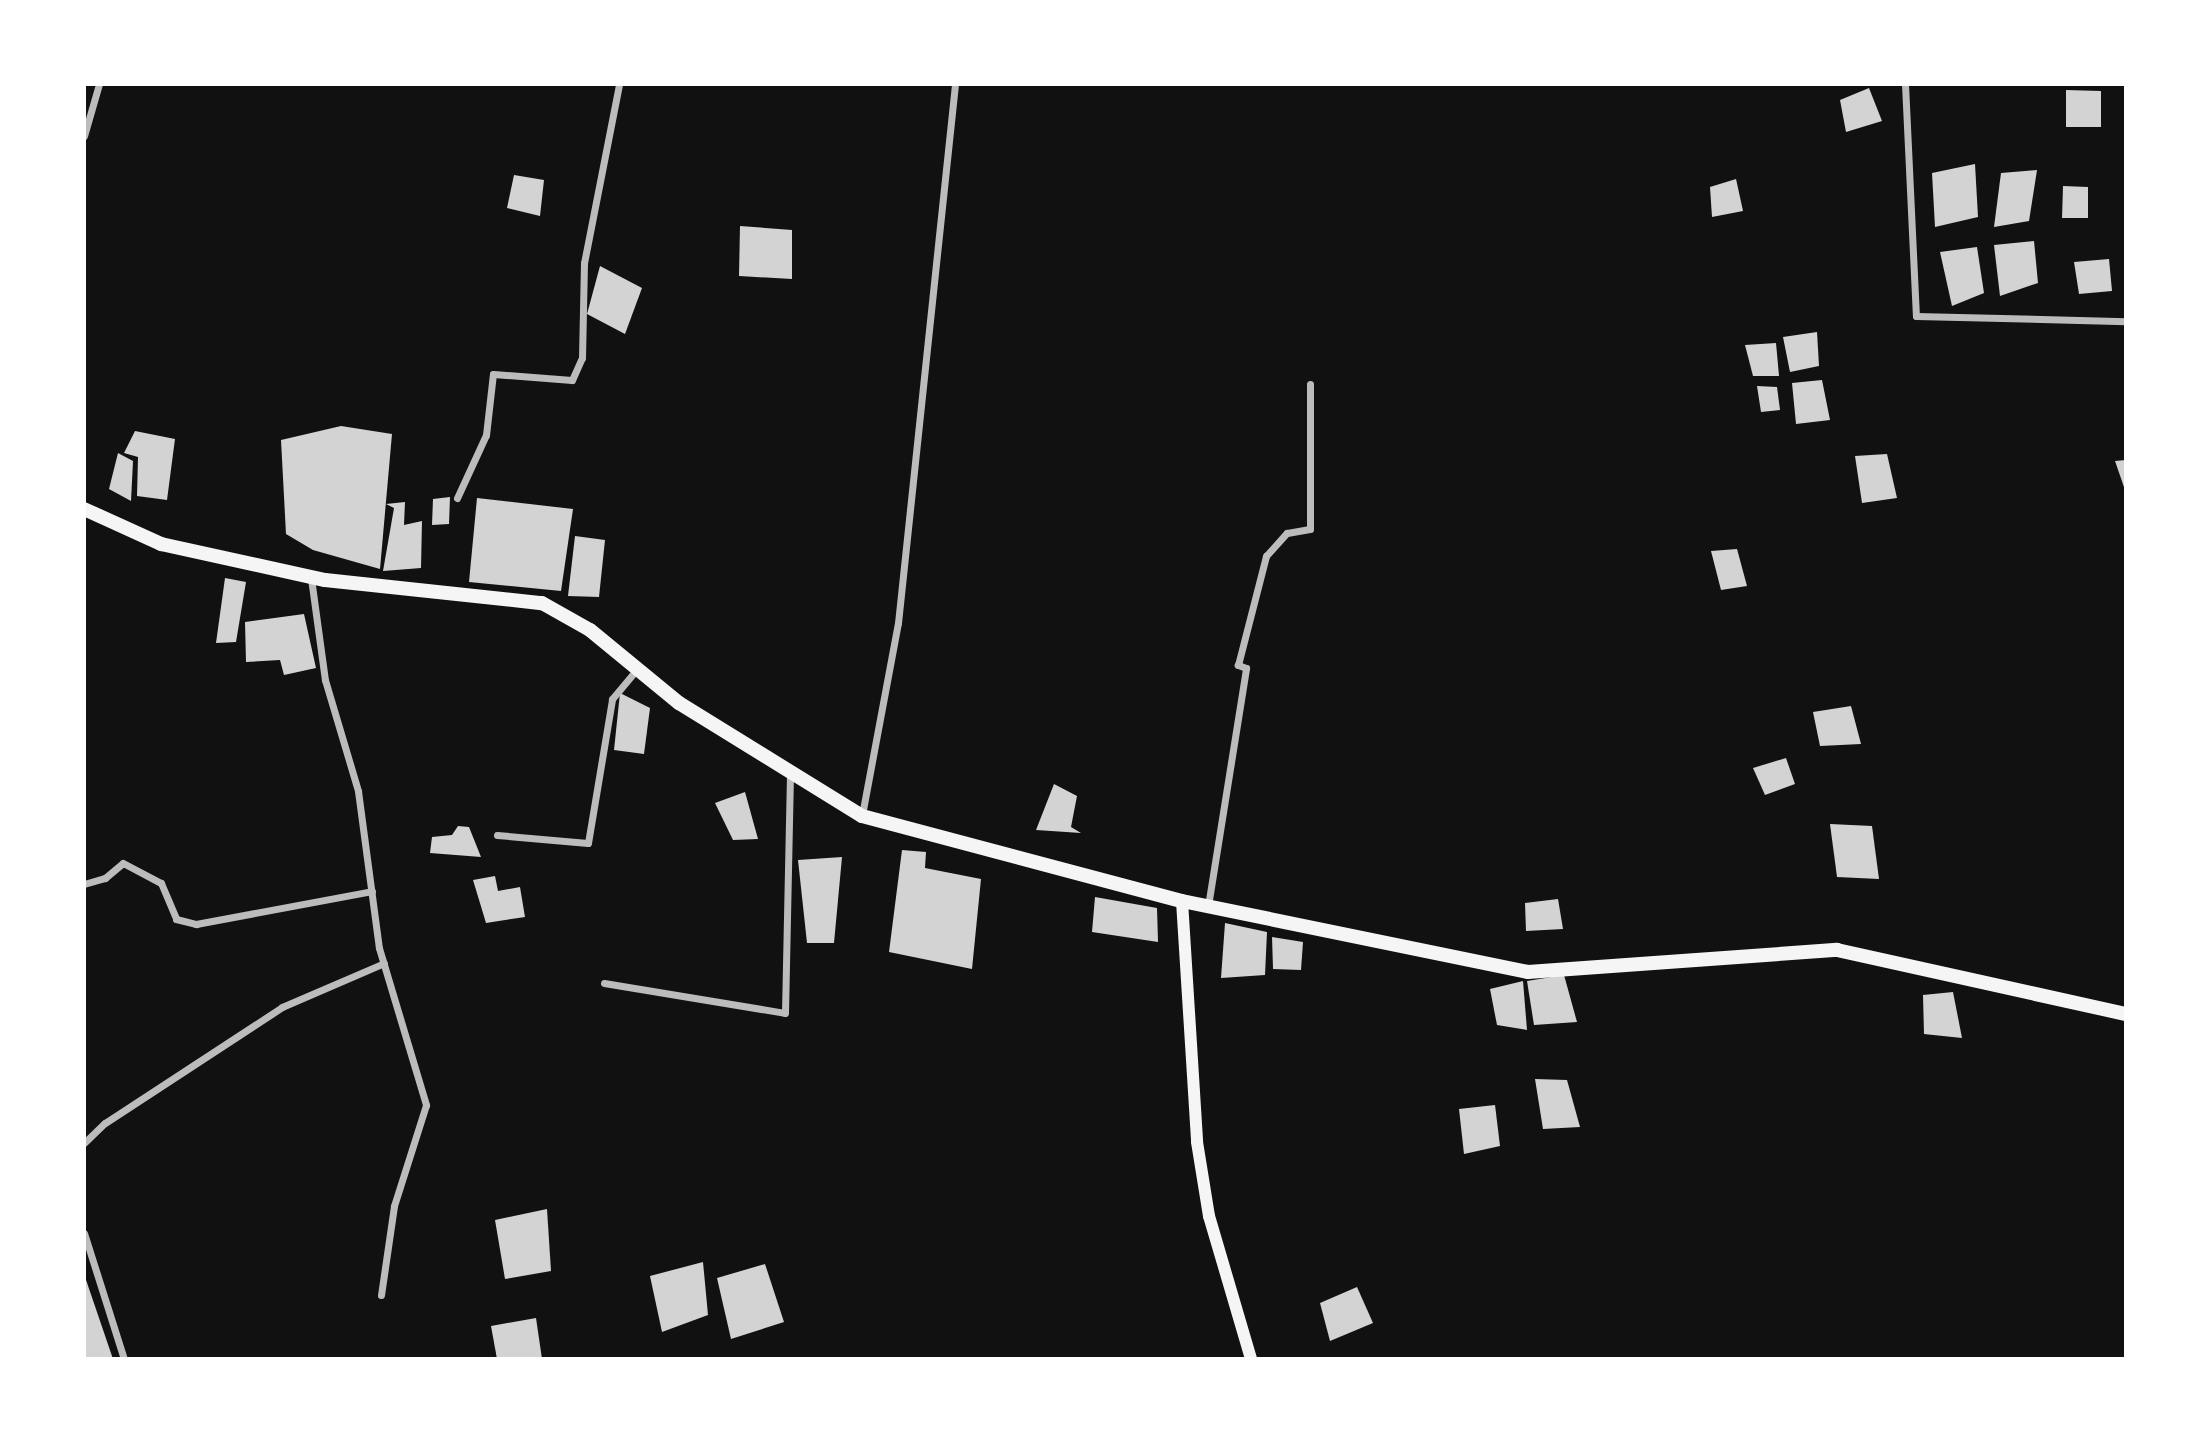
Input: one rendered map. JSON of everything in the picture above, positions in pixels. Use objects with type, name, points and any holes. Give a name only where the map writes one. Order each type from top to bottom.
[{"type":"main road","points":[[84,509],[161,544],[311,577],[542,603],[590,629],[679,703],[862,816],[1182,901],[1528,972],[1837,950],[2126,1014]]},
{"type":"main road","points":[[1182,901],[1197,1142],[1209,1216],[1251,1359]]},
{"type":"street","points":[[84,136],[99,84]]},
{"type":"street","points":[[457,498],[486,435],[493,374],[572,380],[582,358],[584,263],[619,84]]},
{"type":"street","points":[[862,816],[898,623],[955,84]]},
{"type":"street","points":[[1905,84],[1916,316],[2126,321]]},
{"type":"street","points":[[1208,906],[1246,668],[1238,665],[1266,556],[1287,533],[1310,529],[1310,384]]},
{"type":"street","points":[[311,577],[325,680],[358,790],[384,963],[426,1105],[394,1206],[381,1295]]},
{"type":"street","points":[[497,835],[588,844],[612,699],[637,668]]},
{"type":"street","points":[[604,983],[785,1013],[790,771]]},
{"type":"street","points":[[84,884],[105,878],[123,863],[160,883],[176,919],[196,924],[372,891]]},
{"type":"street","points":[[84,1143],[282,1007],[384,963]]},
{"type":"street","points":[[84,1233],[124,1359]]},
{"type":"building","points":[[1869,88],[1882,121],[1846,132],[1840,100]]},
{"type":"building","points":[[2066,90],[2101,91],[2101,127],[2066,127]]},
{"type":"building","points":[[1975,164],[1978,217],[1935,227],[1932,173]]},
{"type":"building","points":[[2037,170],[2029,221],[1994,227],[2001,173]]},
{"type":"building","points":[[514,175],[544,180],[540,216],[507,208]]},
{"type":"building","points":[[1736,179],[1743,211],[1712,217],[1710,187]]},
{"type":"building","points":[[2063,186],[2088,187],[2088,218],[2062,218]]},
{"type":"building","points":[[740,226],[792,230],[792,279],[739,276]]},
{"type":"building","points":[[2034,241],[2038,283],[2000,296],[1994,245]]},
{"type":"building","points":[[1977,247],[1984,293],[1952,306],[1940,252]]},
{"type":"building","points":[[2109,259],[2112,291],[2079,294],[2074,262]]},
{"type":"building","points":[[600,266],[642,288],[625,334],[587,314]]},
{"type":"building","points":[[1817,332],[1819,366],[1790,372],[1783,337]]},
{"type":"building","points":[[1776,343],[1779,376],[1753,376],[1745,345]]},
{"type":"building","points":[[1822,380],[1830,420],[1796,424],[1792,383]]},
{"type":"building","points":[[1757,386],[1777,387],[1780,410],[1761,412]]},
{"type":"building","points":[[341,426],[392,434],[380,569],[313,550],[286,534],[281,440]]},
{"type":"building","points":[[135,431],[175,439],[167,500],[137,496],[138,457],[124,453]]},
{"type":"building","points":[[118,453],[133,461],[131,501],[109,489]]},
{"type":"building","points":[[1887,454],[1897,498],[1862,503],[1855,456]]},
{"type":"building","points":[[2126,460],[2126,493],[2115,461]]},
{"type":"building","points":[[450,497],[449,524],[432,525],[433,499]]},
{"type":"building","points":[[477,498],[573,509],[561,591],[469,582]]},
{"type":"building","points":[[405,502],[404,525],[422,521],[421,568],[383,571],[394,508],[386,504]]},
{"type":"building","points":[[575,536],[605,540],[599,597],[568,596]]},
{"type":"building","points":[[1737,549],[1747,586],[1721,590],[1711,551]]},
{"type":"building","points":[[225,578],[246,582],[236,642],[216,643]]},
{"type":"building","points":[[304,614],[316,668],[284,675],[280,660],[246,662],[245,622]]},
{"type":"building","points":[[620,693],[650,708],[644,754],[614,750]]},
{"type":"building","points":[[1851,706],[1861,744],[1820,746],[1813,712]]},
{"type":"building","points":[[1786,758],[1795,784],[1765,795],[1753,768]]},
{"type":"building","points":[[1054,784],[1077,796],[1071,827],[1081,833],[1036,830]]},
{"type":"building","points":[[745,792],[758,839],[733,840],[715,803]]},
{"type":"building","points":[[1830,824],[1872,826],[1879,879],[1837,877]]},
{"type":"building","points":[[458,826],[469,827],[481,857],[430,853],[432,837],[452,835]]},
{"type":"building","points":[[902,850],[926,852],[925,868],[981,879],[972,969],[889,952]]},
{"type":"building","points":[[842,857],[834,943],[807,943],[798,860]]},
{"type":"building","points":[[495,876],[498,891],[520,887],[525,917],[486,923],[473,880]]},
{"type":"building","points":[[1095,897],[1157,908],[1158,942],[1092,932]]},
{"type":"building","points":[[1558,899],[1563,929],[1526,931],[1525,903]]},
{"type":"building","points":[[1225,923],[1267,932],[1265,975],[1221,978]]},
{"type":"building","points":[[1272,937],[1303,942],[1301,970],[1273,969]]},
{"type":"building","points":[[1564,975],[1577,1022],[1534,1025],[1527,981]]},
{"type":"building","points":[[1523,981],[1527,1030],[1497,1025],[1490,989]]},
{"type":"building","points":[[1953,992],[1962,1038],[1924,1034],[1923,995]]},
{"type":"building","points":[[1535,1079],[1567,1080],[1580,1127],[1543,1129]]},
{"type":"building","points":[[1495,1105],[1500,1146],[1464,1154],[1459,1109]]},
{"type":"building","points":[[547,1209],[551,1271],[505,1279],[495,1220]]},
{"type":"building","points":[[703,1262],[708,1315],[662,1332],[650,1276]]},
{"type":"building","points":[[765,1264],[784,1322],[731,1339],[717,1278]]},
{"type":"building","points":[[84,1274],[113,1359],[84,1359]]},
{"type":"building","points":[[1357,1287],[1373,1323],[1330,1341],[1320,1303]]},
{"type":"building","points":[[536,1318],[542,1359],[497,1359],[491,1326]]}]
